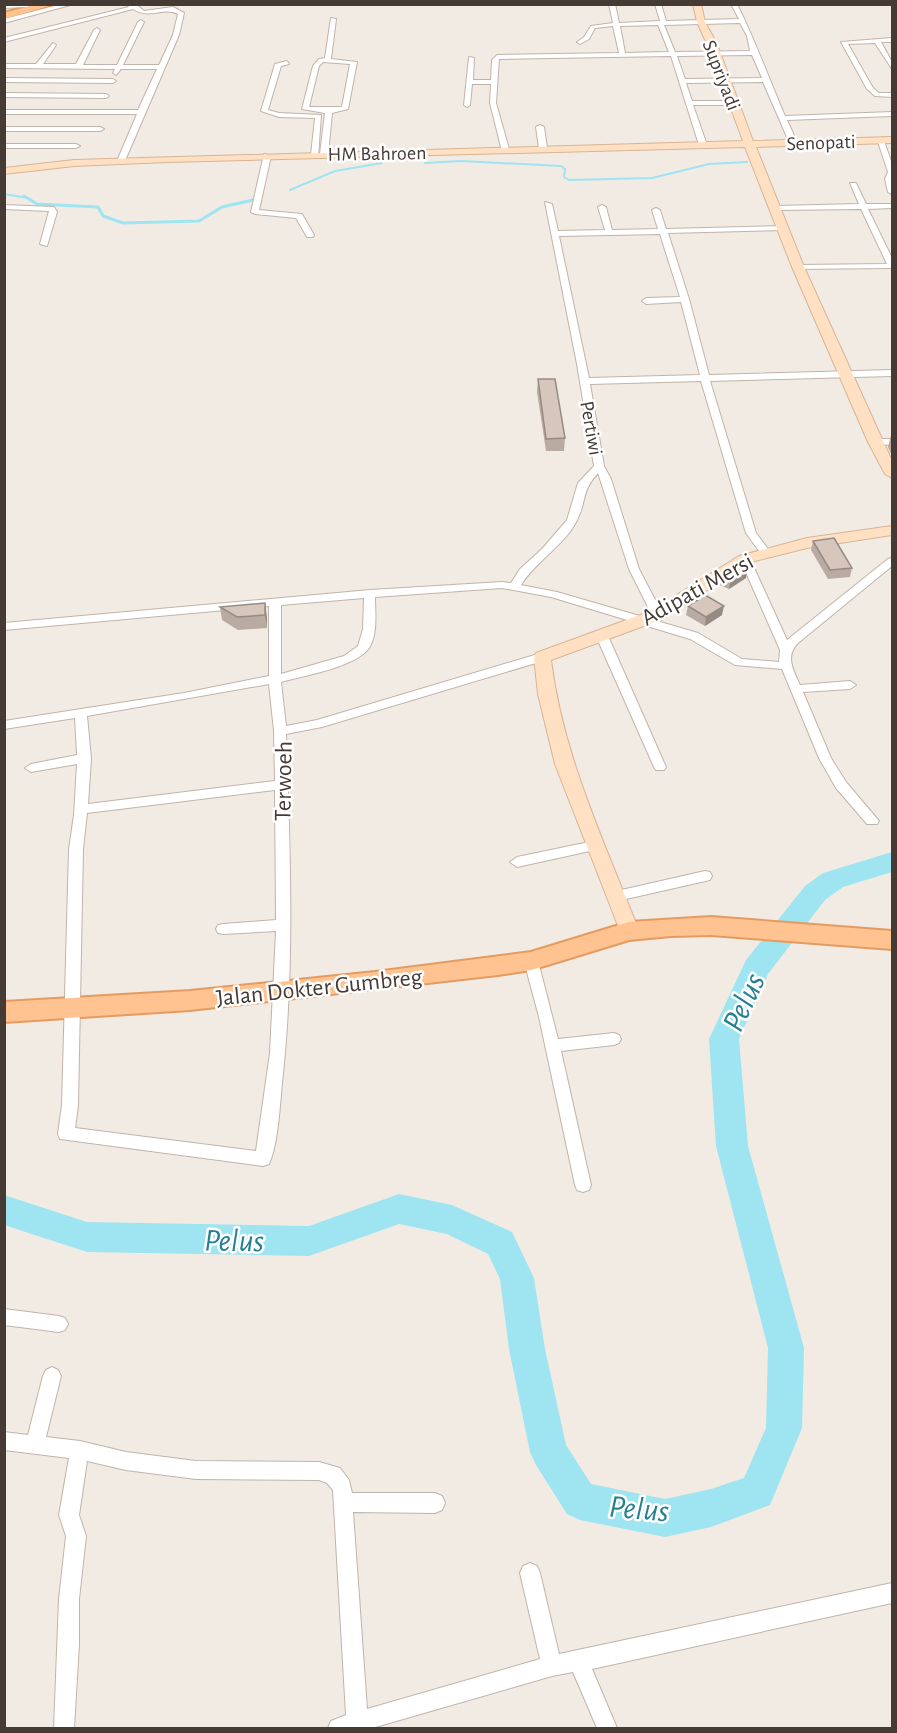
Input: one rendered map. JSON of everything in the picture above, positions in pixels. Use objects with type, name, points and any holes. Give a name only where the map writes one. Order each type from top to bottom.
[{"type":"main road","points":[[5,20],[49,5]]},
{"type":"main road","name":"Jalan Dokter Gumbreg","points":[[4,1012],[71,1010],[283,993],[531,961],[629,931],[711,926],[892,940]]},
{"type":"street","points":[[5,20],[71,4]]},
{"type":"street","points":[[612,4],[622,54]]},
{"type":"street","points":[[658,4],[703,145]]},
{"type":"street","name":"Supriyadi","points":[[697,4],[701,22],[750,144]]},
{"type":"street","points":[[734,4],[794,144]]},
{"type":"street","points":[[4,6],[49,5]]},
{"type":"street","points":[[4,40],[132,6],[143,13],[173,9],[181,13],[176,35],[121,161]]},
{"type":"street","points":[[328,60],[333,19]]},
{"type":"street","points":[[580,42],[587,38],[595,26],[743,21]]},
{"type":"street","points":[[97,112],[141,22]]},
{"type":"street","points":[[79,66],[97,30]]},
{"type":"street","points":[[892,40],[844,42],[870,89],[877,95],[892,95]]},
{"type":"street","points":[[877,41],[892,67]]},
{"type":"street","points":[[38,66],[53,45]]},
{"type":"street","points":[[505,149],[493,103],[497,57],[754,53]]},
{"type":"street","points":[[467,105],[471,58]]},
{"type":"street","points":[[328,60],[354,62],[345,109],[329,111],[305,109],[316,66],[320,61],[328,60]]},
{"type":"street","points":[[287,63],[278,64],[264,113],[320,116],[319,155]]},
{"type":"street","points":[[4,66],[162,67]]},
{"type":"street","points":[[683,81],[766,80]]},
{"type":"street","points":[[4,81],[113,81]]},
{"type":"street","points":[[469,82],[494,82]]},
{"type":"street","points":[[4,95],[106,96]]},
{"type":"street","points":[[691,103],[732,103]]},
{"type":"street","points":[[319,155],[329,111]]},
{"type":"street","points":[[4,112],[141,112]]},
{"type":"street","points":[[783,118],[892,114]]},
{"type":"street","points":[[540,128],[543,148]]},
{"type":"street","points":[[4,129],[99,129]]},
{"type":"street","name":"Senopati","points":[[750,144],[892,140]]},
{"type":"street","points":[[880,141],[892,172],[889,179],[892,192]]},
{"type":"street","points":[[750,144],[798,267],[875,442],[892,474]]},
{"type":"street","name":"HM Bahroen","points":[[4,171],[121,161],[750,144]]},
{"type":"street","points":[[4,146],[22,149],[76,146]]},
{"type":"street","points":[[261,223],[255,209],[267,156]]},
{"type":"street","points":[[798,267],[892,265],[853,185]]},
{"type":"street","name":"Pertiwi","points":[[548,204],[585,381],[599,466],[606,479],[634,569],[646,594],[650,614]]},
{"type":"street","points":[[776,208],[892,206]]},
{"type":"street","points":[[4,207],[51,209],[54,212],[53,218],[44,244]]},
{"type":"street","points":[[602,207],[609,232]]},
{"type":"street","points":[[656,210],[685,299],[710,398],[761,547]]},
{"type":"street","points":[[256,214],[299,216],[310,235]]},
{"type":"street","points":[[554,234],[784,228]]},
{"type":"street","points":[[646,301],[685,299]]},
{"type":"street","points":[[585,381],[892,373]]},
{"type":"street","points":[[875,442],[892,442]]},
{"type":"street","points":[[515,586],[527,567],[546,551],[572,521],[583,483],[599,466]]},
{"type":"street","name":"Adipati Mersi","points":[[542,657],[602,636],[650,614],[745,559],[761,547],[892,531]]},
{"type":"street","points":[[745,559],[785,648],[786,666],[815,738],[841,785],[872,821]]},
{"type":"street","points":[[785,648],[892,561]]},
{"type":"street","points":[[4,627],[370,593],[515,586],[616,613],[650,614],[719,649],[739,662],[786,666]]},
{"type":"street","points":[[4,725],[275,683],[320,669],[359,652],[367,637],[370,593]]},
{"type":"street","points":[[275,602],[275,683],[280,731]]},
{"type":"street","points":[[602,636],[660,766]]},
{"type":"street","points":[[542,657],[545,689],[552,723],[571,788],[617,896],[629,931]]},
{"type":"street","name":"Terwoeh","points":[[71,1010],[70,1105],[66,1134],[263,1159],[270,1124],[283,993],[280,731],[318,724],[542,657]]},
{"type":"street","points":[[795,689],[850,685]]},
{"type":"street","points":[[71,1010],[76,849],[83,809],[85,758],[81,713]]},
{"type":"street","points":[[31,768],[85,758]]},
{"type":"street","points":[[83,809],[281,785]]},
{"type":"street","points":[[517,862],[594,846]]},
{"type":"street","points":[[617,896],[705,876]]},
{"type":"street","points":[[223,929],[283,925]]},
{"type":"street","points":[[531,961],[553,1046],[583,1185]]},
{"type":"street","points":[[553,1046],[614,1039]]},
{"type":"street","points":[[4,1317],[59,1324]]},
{"type":"street","points":[[36,1445],[52,1376]]},
{"type":"street","points":[[4,1441],[80,1450],[126,1461],[196,1470],[319,1471],[333,1475],[342,1486],[348,1726],[552,1666],[892,1593]]},
{"type":"street","points":[[64,1728],[69,1599],[76,1536],[69,1517],[80,1450]]},
{"type":"street","points":[[342,1502],[435,1503]]},
{"type":"street","points":[[530,1573],[552,1666]]},
{"type":"street","points":[[578,1661],[604,1728]]},
{"type":"building","points":[[538,379],[555,379],[565,438],[546,439]]},
{"type":"building","points":[[834,538],[852,568],[830,570],[813,541]]},
{"type":"building","points":[[741,563],[747,569],[731,580],[722,576]]},
{"type":"building","points":[[705,595],[724,606],[706,617],[688,606]]},
{"type":"building","points":[[265,603],[265,615],[237,617],[220,607]]},
{"type":"waterway","points":[[425,163],[461,161],[561,166],[565,169],[564,177],[569,180],[652,178],[709,164],[747,162]]},
{"type":"waterway","points":[[290,190],[335,171],[382,163]]},
{"type":"waterway","points":[[4,194],[27,198]]},
{"type":"waterway","points":[[27,198],[37,204],[98,207],[103,216],[123,223],[199,221],[222,207],[253,200]]},
{"type":"waterway","name":"Pelus","points":[[4,1210],[87,1237],[309,1241],[399,1209],[452,1220],[500,1243],[517,1278],[527,1349],[549,1452],[580,1501],[665,1518],[711,1508],[757,1492],[784,1428],[786,1348],[732,1146],[724,1039],[756,968],[815,893],[833,880],[892,862]]}]
